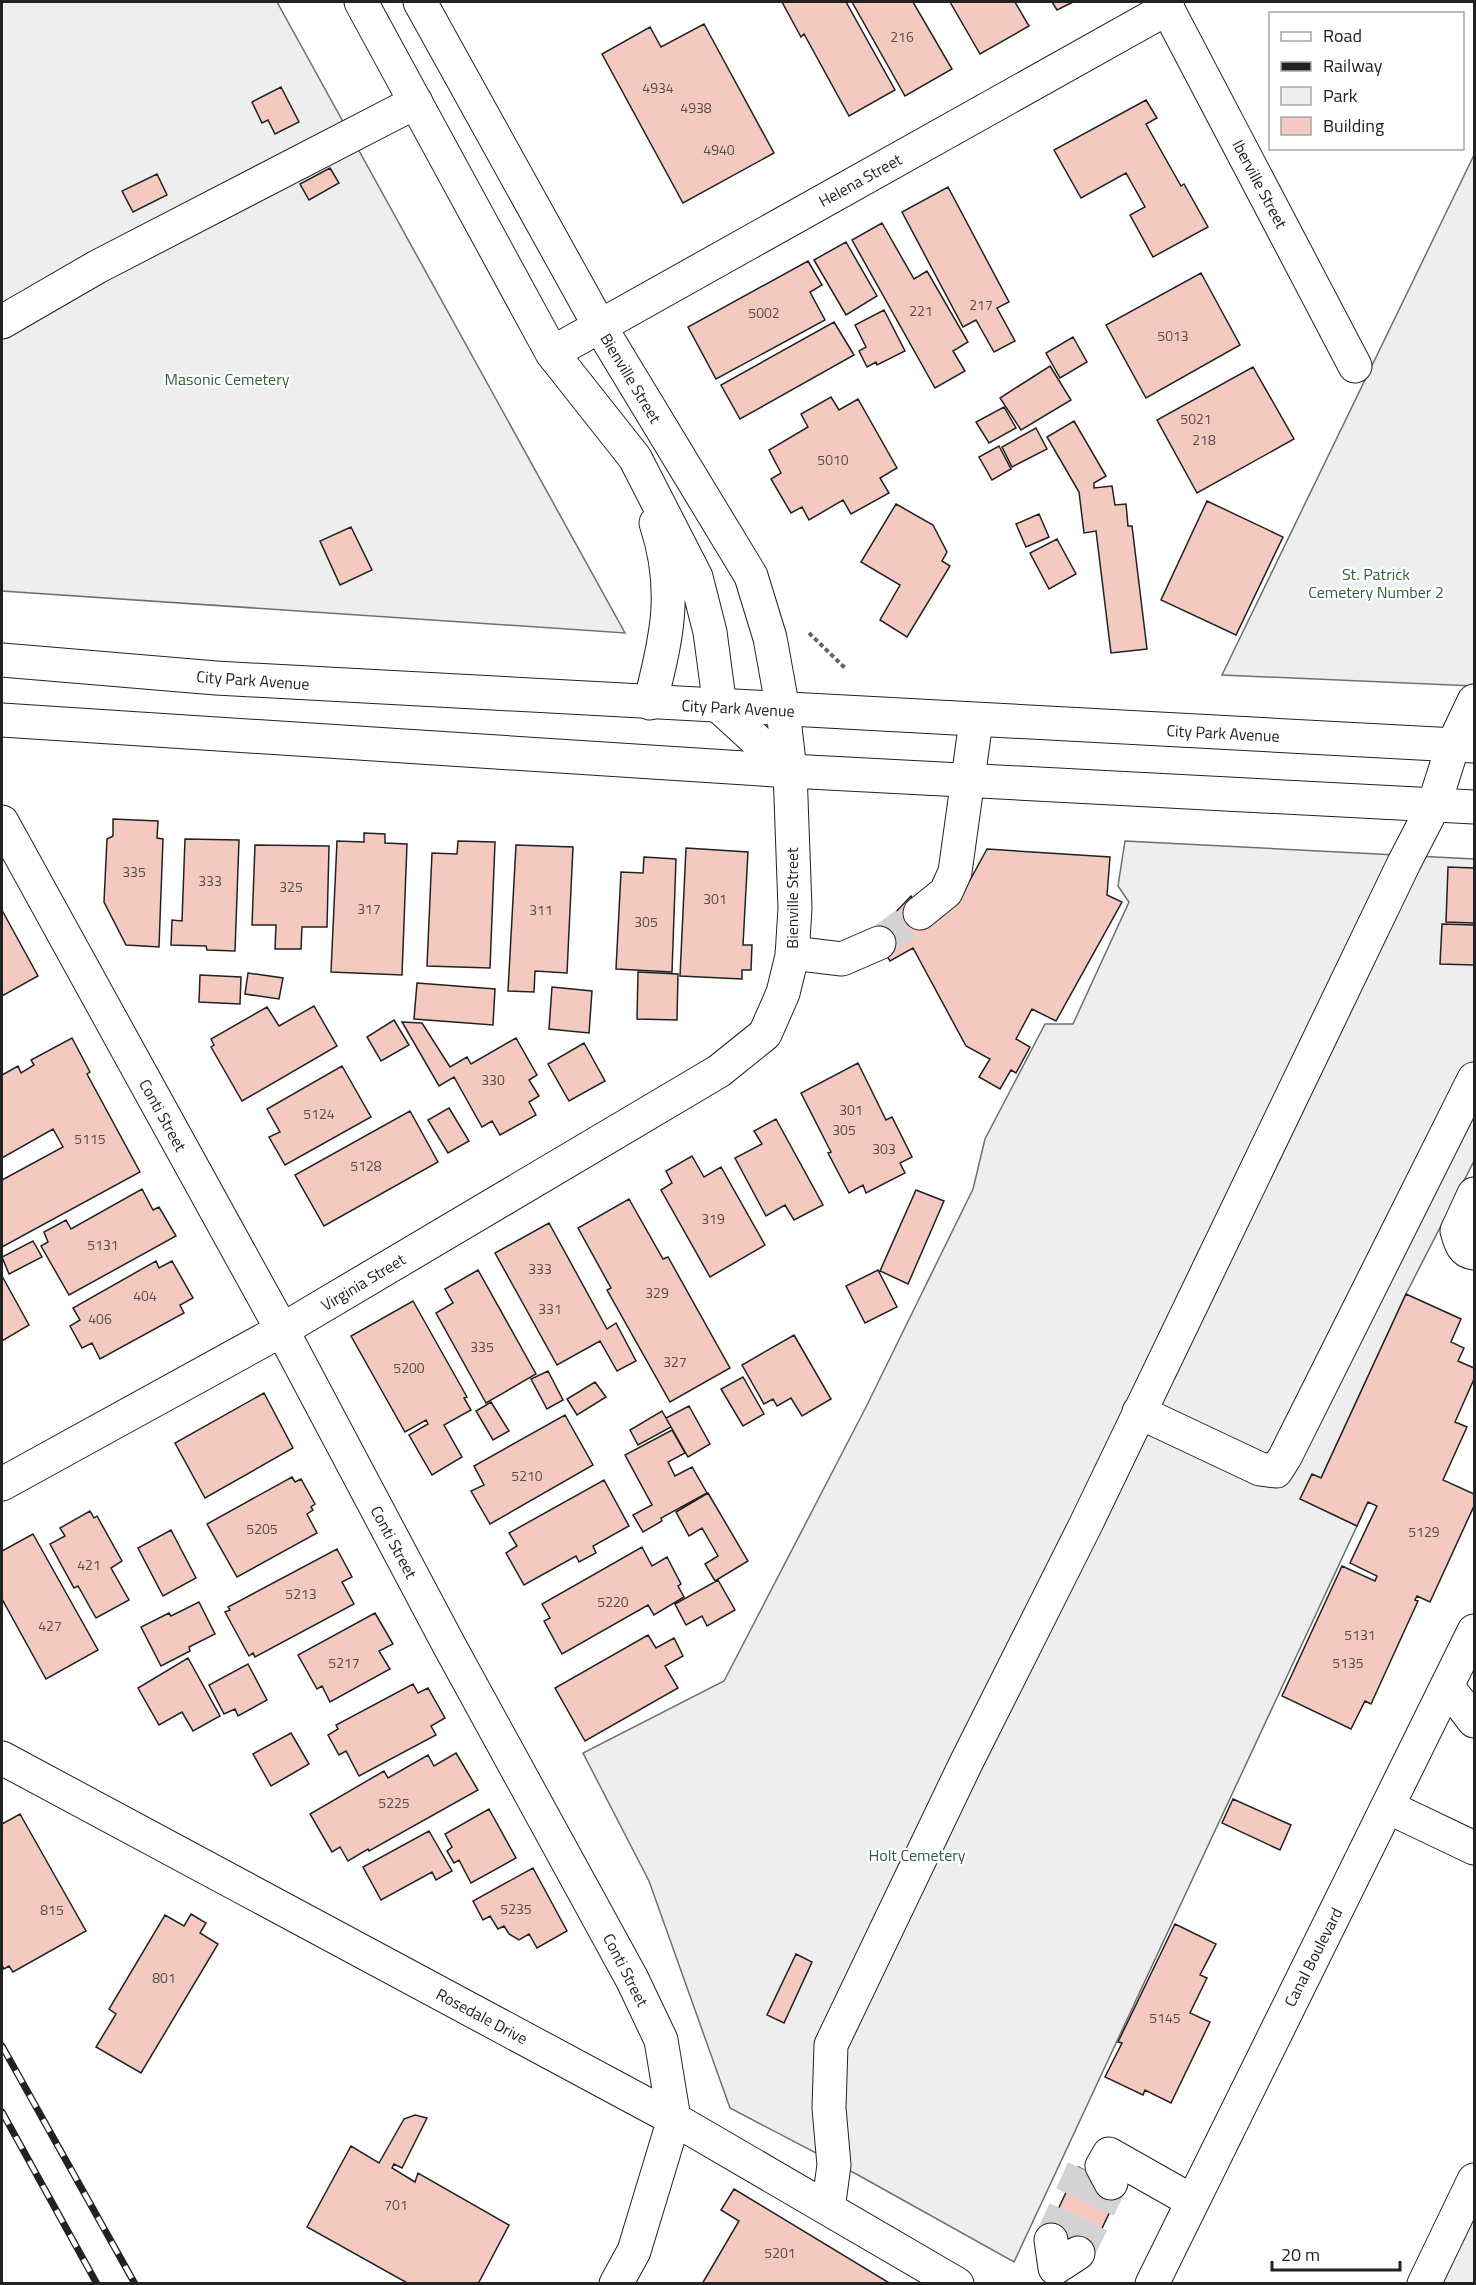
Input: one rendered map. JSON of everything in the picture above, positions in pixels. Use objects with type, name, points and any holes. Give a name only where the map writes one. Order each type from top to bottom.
[{"type":"street","points":[[361,2],[552,353],[635,458],[696,577],[710,632],[720,707],[790,771]]},
{"type":"street","name":"Bienville Street","points":[[420,2],[599,325],[751,576],[770,638],[783,710],[790,771],[795,908],[792,953],[783,993],[765,1034],[719,1071]]},
{"type":"street","name":"Helena Street","points":[[552,353],[1166,5]]},
{"type":"street","name":"Iberville Street","points":[[1166,5],[1355,366]]},
{"type":"street","points":[[2,322],[97,267],[416,102]]},
{"type":"street","points":[[635,458],[661,538],[669,593],[664,648],[650,703]]},
{"type":"street","name":"City Park Avenue","points":[[2,660],[216,678],[1464,746]]},
{"type":"street","points":[[828,2209],[834,2165],[829,2108],[831,2045],[966,1763],[1086,1524],[1404,863],[1464,746],[1474,701]]},
{"type":"street","points":[[2,720],[790,771],[1474,807]]},
{"type":"street","points":[[920,913],[946,892],[955,872],[976,721]]},
{"type":"street","name":"Conti Street","points":[[2,822],[282,1330],[449,1645],[632,1979],[661,2040],[674,2119],[634,2251],[616,2283]]},
{"type":"street","points":[[792,953],[842,959],[879,943]]},
{"type":"street","name":"Virginia Street","points":[[2,1484],[282,1330],[719,1071]]},
{"type":"street","points":[[1139,1412],[1260,1469],[1275,1471],[1285,1457],[1474,1079]]},
{"type":"street","points":[[1466,1242],[1474,1194]]},
{"type":"street","name":"Canal Boulevard","points":[[1152,2283],[1474,1631]]},
{"type":"street","points":[[1447,1686],[1474,1721]]},
{"type":"street","name":"Rosedale Drive","points":[[2,1758],[674,2119],[957,2283]]},
{"type":"street","points":[[1388,1806],[1474,1848]]},
{"type":"street","points":[[1099,2173],[1109,2154],[1191,2201]]},
{"type":"street","points":[[1424,2283],[1474,2180]]},
{"type":"green space","name":"Masonic Cemetery","points":[[2,2],[277,2],[625,633],[2,591]]},
{"type":"green space","name":"St. Patrick Cemetery Number 2","points":[[1474,155],[1474,686],[1222,675]]},
{"type":"green space","name":"Holt Cemetery","points":[[1125,841],[1474,859],[1474,1161],[1406,1294],[1321,1478],[1301,1499],[1357,1526],[1014,2262],[858,2175],[730,2108],[649,1881],[583,1753],[724,1681],[866,1407],[973,1189],[985,1139],[1045,1024],[1073,1024],[1129,902],[1118,886]]},
{"type":"green space","points":[[1474,2180],[1474,2283],[1424,2284]]},
{"type":"building","points":[[782,2],[846,2],[895,90],[849,116],[804,34],[801,37]]},
{"type":"building","points":[[852,2],[913,2],[952,69],[905,96]]},
{"type":"building","points":[[950,2],[1015,2],[1029,26],[980,54]]},
{"type":"building","points":[[1052,2],[1073,2],[1057,10]]},
{"type":"building","points":[[704,24],[774,153],[683,203],[602,54],[650,27],[661,47]]},
{"type":"building","points":[[281,87],[299,122],[275,134],[268,120],[262,123],[252,102]]},
{"type":"building","points":[[1146,100],[1157,118],[1146,124],[1181,186],[1184,184],[1208,227],[1153,257],[1130,215],[1145,207],[1126,173],[1081,198],[1054,150]]},
{"type":"building","points":[[330,168],[339,183],[309,200],[300,184]]},
{"type":"building","points":[[157,174],[167,195],[133,212],[122,191]]},
{"type":"building","points":[[948,187],[1009,302],[997,308],[1015,341],[994,352],[976,320],[963,327],[902,212]]},
{"type":"building","points":[[882,223],[914,279],[927,271],[968,342],[953,351],[965,371],[935,388],[852,240]]},
{"type":"building","points":[[846,242],[877,296],[846,315],[814,260]]},
{"type":"building","points":[[808,261],[822,285],[810,292],[825,320],[716,379],[688,327]]},
{"type":"building","points":[[1201,273],[1240,345],[1146,398],[1106,325]]},
{"type":"building","points":[[884,310],[905,351],[877,365],[876,362],[867,367],[859,351],[866,347],[855,325]]},
{"type":"building","points":[[834,322],[854,355],[740,419],[721,385]]},
{"type":"building","points":[[1073,337],[1087,362],[1060,378],[1046,353]]},
{"type":"building","points":[[1050,366],[1071,400],[1021,430],[1000,398]]},
{"type":"building","points":[[1253,367],[1294,439],[1197,493],[1157,420]]},
{"type":"building","points":[[831,397],[839,410],[858,399],[897,468],[880,478],[889,493],[851,514],[843,500],[809,520],[802,507],[791,513],[771,479],[781,473],[769,450],[808,427],[801,414]]},
{"type":"building","points":[[1004,407],[1016,428],[989,443],[976,422]]},
{"type":"building","points":[[1074,421],[1106,476],[1094,483],[1094,488],[1112,486],[1115,505],[1126,504],[1128,526],[1132,526],[1147,649],[1111,653],[1096,531],[1084,533],[1079,492],[1047,437]]},
{"type":"building","points":[[1036,428],[1047,449],[1012,467],[1002,447]]},
{"type":"building","points":[[999,446],[1011,469],[992,480],[979,457]]},
{"type":"building","points":[[1207,501],[1283,537],[1236,635],[1161,600]]},
{"type":"building","points":[[896,504],[933,525],[947,552],[942,561],[950,566],[907,637],[880,620],[900,585],[861,562]]},
{"type":"building","points":[[1039,514],[1049,537],[1026,547],[1016,524]]},
{"type":"building","points":[[351,527],[372,570],[340,585],[320,541]]},
{"type":"building","points":[[1057,539],[1076,574],[1049,589],[1030,553]]},
{"type":"building","points":[[113,819],[158,821],[157,838],[163,839],[159,947],[126,945],[104,902],[107,839],[113,836]]},
{"type":"building","points":[[364,833],[385,834],[385,843],[407,844],[402,975],[331,972],[337,841],[364,842]]},
{"type":"building","points":[[185,839],[239,840],[235,951],[207,950],[206,946],[171,945],[172,920],[182,921]]},
{"type":"building","points":[[458,841],[495,842],[490,968],[427,966],[432,853],[457,854]]},
{"type":"building","points":[[255,845],[329,846],[327,927],[302,927],[301,949],[275,949],[276,925],[252,925]]},
{"type":"building","points":[[516,845],[573,847],[567,973],[535,971],[534,992],[508,991]]},
{"type":"building","points":[[686,848],[748,852],[743,945],[752,945],[751,970],[742,970],[742,979],[680,976]]},
{"type":"building","points":[[987,849],[1110,857],[1107,895],[1122,902],[1056,1021],[1032,1009],[1016,1039],[1030,1047],[1016,1073],[1011,1070],[1000,1089],[979,1077],[990,1059],[966,1046],[913,948],[890,961],[874,935],[911,896],[926,923],[957,904]]},
{"type":"building","points":[[644,857],[676,859],[672,972],[616,969],[621,872],[643,873]]},
{"type":"building","points":[[1448,867],[1474,868],[1474,923],[1446,922]]},
{"type":"building","points":[[2,913],[38,976],[2,996]]},
{"type":"building","points":[[1442,924],[1474,925],[1474,965],[1440,964]]},
{"type":"building","points":[[638,972],[678,974],[677,1020],[637,1019]]},
{"type":"building","points":[[248,973],[283,978],[279,999],[245,994]]},
{"type":"building","points":[[200,975],[241,977],[240,1004],[199,1002]]},
{"type":"building","points":[[417,983],[495,989],[493,1025],[414,1019]]},
{"type":"building","points":[[552,987],[592,991],[589,1033],[549,1029]]},
{"type":"building","points":[[314,1006],[337,1046],[242,1101],[211,1047],[214,1045],[211,1039],[267,1007],[279,1026]]},
{"type":"building","points":[[394,1020],[409,1045],[381,1061],[367,1037]]},
{"type":"building","points":[[402,1022],[422,1023],[450,1067],[467,1057],[471,1064],[516,1038],[537,1075],[529,1080],[539,1096],[529,1102],[536,1115],[500,1135],[492,1121],[482,1127],[454,1077],[439,1086]]},
{"type":"building","points":[[72,1038],[90,1072],[87,1074],[140,1172],[2,1247],[2,1180],[63,1147],[53,1129],[2,1158],[2,1075],[18,1066],[21,1073],[34,1065],[31,1060]]},
{"type":"building","points":[[584,1043],[605,1081],[569,1101],[548,1064]]},
{"type":"building","points":[[858,1063],[886,1120],[892,1117],[912,1157],[900,1163],[905,1173],[866,1193],[863,1185],[849,1193],[801,1093]]},
{"type":"building","points":[[342,1066],[371,1117],[285,1165],[269,1137],[280,1132],[267,1109]]},
{"type":"building","points":[[449,1108],[469,1141],[448,1153],[428,1120]]},
{"type":"building","points":[[410,1111],[438,1162],[324,1226],[295,1175]]},
{"type":"building","points":[[776,1119],[823,1205],[794,1220],[785,1205],[766,1216],[735,1158],[762,1144],[754,1131]]},
{"type":"building","points":[[692,1156],[704,1177],[721,1167],[765,1245],[710,1277],[661,1190],[672,1183],[666,1171]]},
{"type":"building","points":[[142,1189],[153,1210],[159,1207],[176,1236],[69,1295],[41,1246],[48,1242],[44,1232],[66,1220],[71,1229]]},
{"type":"building","points":[[916,1190],[944,1201],[908,1284],[880,1271]]},
{"type":"building","points":[[629,1199],[663,1259],[668,1257],[730,1368],[670,1402],[607,1290],[611,1288],[578,1228]]},
{"type":"building","points":[[549,1223],[607,1329],[616,1323],[636,1361],[617,1371],[600,1341],[557,1365],[495,1253]]},
{"type":"building","points":[[33,1241],[42,1257],[9,1274],[2,1257]]},
{"type":"building","points":[[156,1261],[159,1268],[172,1261],[193,1298],[180,1305],[184,1313],[100,1359],[92,1343],[82,1348],[70,1326],[80,1320],[73,1308]]},
{"type":"building","points":[[478,1270],[536,1374],[486,1403],[436,1313],[453,1303],[445,1289]]},
{"type":"building","points":[[878,1270],[897,1307],[865,1323],[846,1286]]},
{"type":"building","points":[[2,1276],[29,1325],[2,1341]]},
{"type":"building","points":[[1406,1294],[1461,1319],[1451,1342],[1464,1348],[1458,1361],[1474,1368],[1474,1379],[1455,1422],[1467,1427],[1443,1480],[1474,1494],[1474,1506],[1430,1602],[1417,1596],[1415,1600],[1418,1601],[1371,1704],[1365,1701],[1351,1729],[1282,1696],[1342,1566],[1375,1581],[1377,1576],[1350,1563],[1377,1506],[1368,1502],[1357,1526],[1300,1499],[1312,1474],[1321,1478]]},
{"type":"building","points":[[413,1301],[467,1397],[464,1398],[471,1410],[444,1425],[462,1457],[432,1475],[409,1435],[428,1424],[426,1420],[405,1432],[351,1336]]},
{"type":"building","points":[[794,1335],[831,1399],[802,1416],[791,1398],[777,1406],[773,1399],[764,1404],[742,1365]]},
{"type":"building","points":[[548,1371],[563,1400],[547,1409],[531,1379]]},
{"type":"building","points":[[743,1377],[764,1414],[743,1426],[721,1389]]},
{"type":"building","points":[[595,1382],[606,1397],[577,1415],[567,1399]]},
{"type":"building","points":[[264,1393],[293,1448],[205,1498],[175,1443]]},
{"type":"building","points":[[491,1402],[509,1431],[493,1440],[476,1411]]},
{"type":"building","points":[[689,1406],[710,1444],[688,1457],[666,1418]]},
{"type":"building","points":[[662,1411],[671,1427],[638,1445],[630,1430]]},
{"type":"building","points":[[565,1415],[593,1465],[490,1524],[471,1491],[484,1485],[474,1466]]},
{"type":"building","points":[[672,1430],[685,1453],[668,1462],[675,1476],[692,1467],[707,1493],[661,1518],[662,1521],[643,1532],[633,1515],[652,1505],[625,1455]]},
{"type":"building","points":[[292,1477],[295,1482],[301,1479],[315,1504],[311,1507],[313,1510],[307,1514],[317,1533],[237,1577],[207,1524]]},
{"type":"building","points":[[604,1480],[629,1526],[593,1546],[596,1553],[579,1562],[576,1556],[524,1585],[506,1553],[517,1546],[509,1533]]},
{"type":"building","points":[[708,1493],[748,1561],[715,1581],[705,1564],[718,1556],[702,1528],[689,1536],[676,1512]]},
{"type":"building","points":[[90,1511],[94,1518],[97,1516],[122,1561],[111,1568],[129,1600],[96,1618],[78,1586],[74,1588],[50,1544],[65,1536],[60,1528]]},
{"type":"building","points":[[171,1530],[196,1578],[163,1596],[138,1548]]},
{"type":"building","points":[[33,1534],[98,1650],[46,1679],[2,1599],[2,1551]]},
{"type":"building","points":[[642,1547],[652,1566],[667,1557],[681,1584],[678,1586],[684,1597],[654,1615],[648,1605],[562,1654],[544,1621],[550,1618],[542,1604]]},
{"type":"building","points":[[337,1549],[352,1577],[342,1582],[354,1604],[255,1657],[253,1653],[249,1656],[225,1612],[230,1610],[228,1607]]},
{"type":"building","points":[[718,1580],[735,1610],[707,1626],[702,1616],[686,1625],[675,1604]]},
{"type":"building","points":[[199,1602],[215,1634],[189,1647],[190,1651],[161,1666],[141,1627]]},
{"type":"building","points":[[375,1613],[393,1644],[379,1651],[390,1669],[330,1702],[322,1686],[317,1689],[298,1655]]},
{"type":"building","points":[[648,1635],[656,1648],[674,1638],[683,1656],[665,1666],[678,1688],[585,1741],[555,1688]]},
{"type":"building","points":[[188,1658],[220,1716],[193,1731],[182,1712],[159,1725],[138,1688]]},
{"type":"building","points":[[248,1664],[267,1700],[238,1716],[235,1709],[224,1714],[209,1685]]},
{"type":"building","points":[[413,1684],[418,1693],[428,1688],[445,1718],[431,1726],[436,1735],[359,1776],[346,1751],[339,1755],[328,1735],[338,1729],[336,1725]]},
{"type":"building","points":[[291,1733],[309,1764],[271,1786],[253,1754]]},
{"type":"building","points":[[456,1753],[478,1790],[348,1861],[340,1847],[332,1852],[310,1814],[384,1771],[388,1778],[428,1755],[434,1766]]},
{"type":"building","points":[[1233,1799],[1291,1825],[1280,1850],[1222,1823]]},
{"type":"building","points":[[489,1809],[516,1858],[471,1883],[459,1860],[454,1863],[447,1851],[452,1847],[445,1834]]},
{"type":"building","points":[[20,1814],[86,1931],[13,1972],[9,1966],[4,1969],[2,1965],[2,1824]]},
{"type":"building","points":[[429,1831],[452,1871],[436,1880],[432,1872],[381,1900],[363,1867]]},
{"type":"building","points":[[533,1868],[567,1931],[537,1948],[529,1934],[519,1940],[509,1934],[504,1926],[498,1929],[490,1916],[483,1920],[473,1901]]},
{"type":"building","points":[[191,1914],[206,1923],[200,1933],[218,1944],[141,2073],[96,2047],[116,2014],[109,2009],[165,1915],[184,1926]]},
{"type":"building","points":[[1175,1924],[1216,1944],[1200,1975],[1207,1978],[1190,2013],[1210,2022],[1171,2103],[1145,2090],[1143,2095],[1105,2077],[1122,2043],[1118,2042]]},
{"type":"building","points":[[796,1954],[812,1962],[784,2023],[767,2015]]},
{"type":"building","points":[[415,2115],[427,2118],[402,2168],[394,2164],[392,2168],[415,2182],[418,2173],[509,2225],[478,2284],[409,2284],[307,2227],[351,2146],[379,2163],[404,2119]]},
{"type":"building","points":[[1078,2167],[1121,2188],[1088,2258],[1045,2237]]},
{"type":"building","points":[[734,2189],[891,2284],[702,2284],[739,2221],[721,2210]]},
{"type":"tunnel","points":[[879,943],[920,913]]},
{"type":"tunnel","points":[[1051,2240],[1083,2169]]},
{"type":"tunnel","points":[[1078,2253],[1111,2183]]},
{"type":"railway","points":[[2,2046],[135,2284]]},
{"type":"railway","points":[[2,2112],[97,2284]]}]
